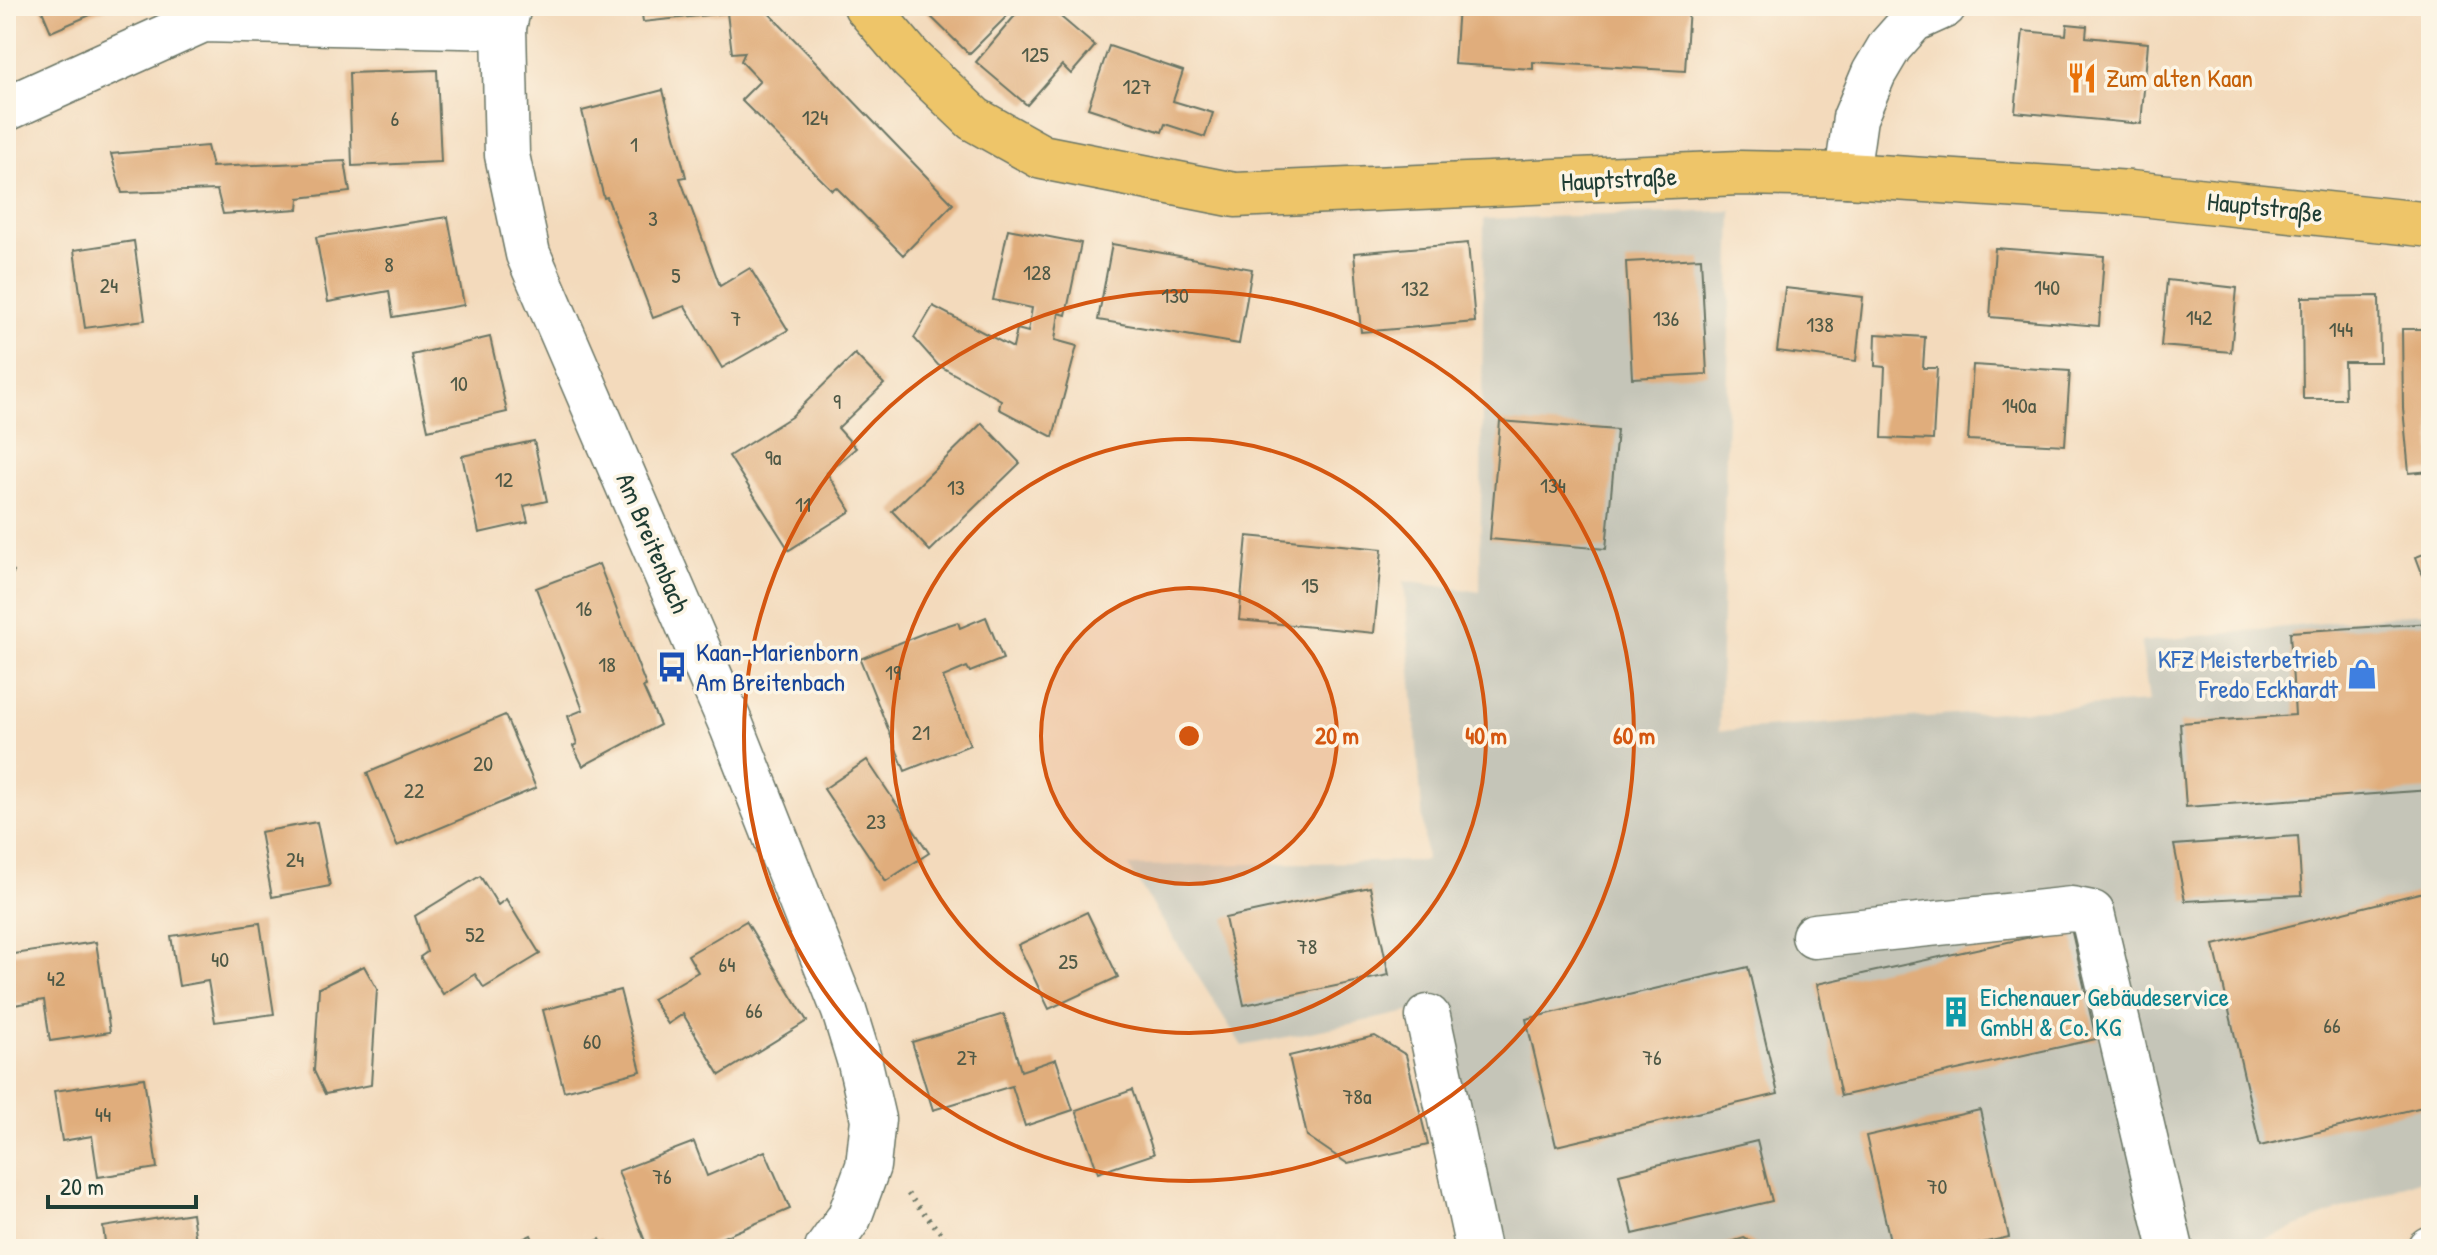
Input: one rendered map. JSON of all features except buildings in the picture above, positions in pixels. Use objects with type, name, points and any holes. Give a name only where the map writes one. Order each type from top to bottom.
[{"type":"main road","name":"Hauptstraße","points":[[866,6],[911,59],[974,119],[1042,157],[1235,195],[1739,173],[1847,175],[2131,193],[2431,225]]},
{"type":"street","points":[[1847,175],[1855,118],[1874,73],[1890,46],[1913,20],[1944,6]]},
{"type":"street","points":[[6,109],[203,20],[506,17]]},
{"type":"street","name":"Am Breitenbach","points":[[506,17],[507,155],[528,254],[732,727],[844,1011],[873,1119],[868,1166],[849,1218],[827,1249]]},
{"type":"street","points":[[1814,936],[2072,909],[2092,913],[2171,1249]]},
{"type":"street","points":[[1428,1017],[1478,1249]]},
{"type":"path","points":[[868,1166],[910,1195],[954,1249]]},
{"type":"shaded area","points":[[1732,211],[1719,731],[2149,702],[2141,642],[2431,612],[2431,1175],[2239,1249],[1476,1249],[1429,1008],[1242,1046],[1128,866],[1426,861],[1404,581],[1480,592],[1484,219]]},
{"type":"place","name":"Zum alten Kaan","points":[[2082,78]]},
{"type":"place","name":"Kaan-Marienborn Am Breitenbach","points":[[672,667]]},
{"type":"place","name":"KFZ Meisterbetrieb Fredo Eckhardt","points":[[2362,674]]},
{"type":"place","name":"Eichenauer Gebäudeservice GmbH & Co. KG","points":[[1956,1012]]}]
